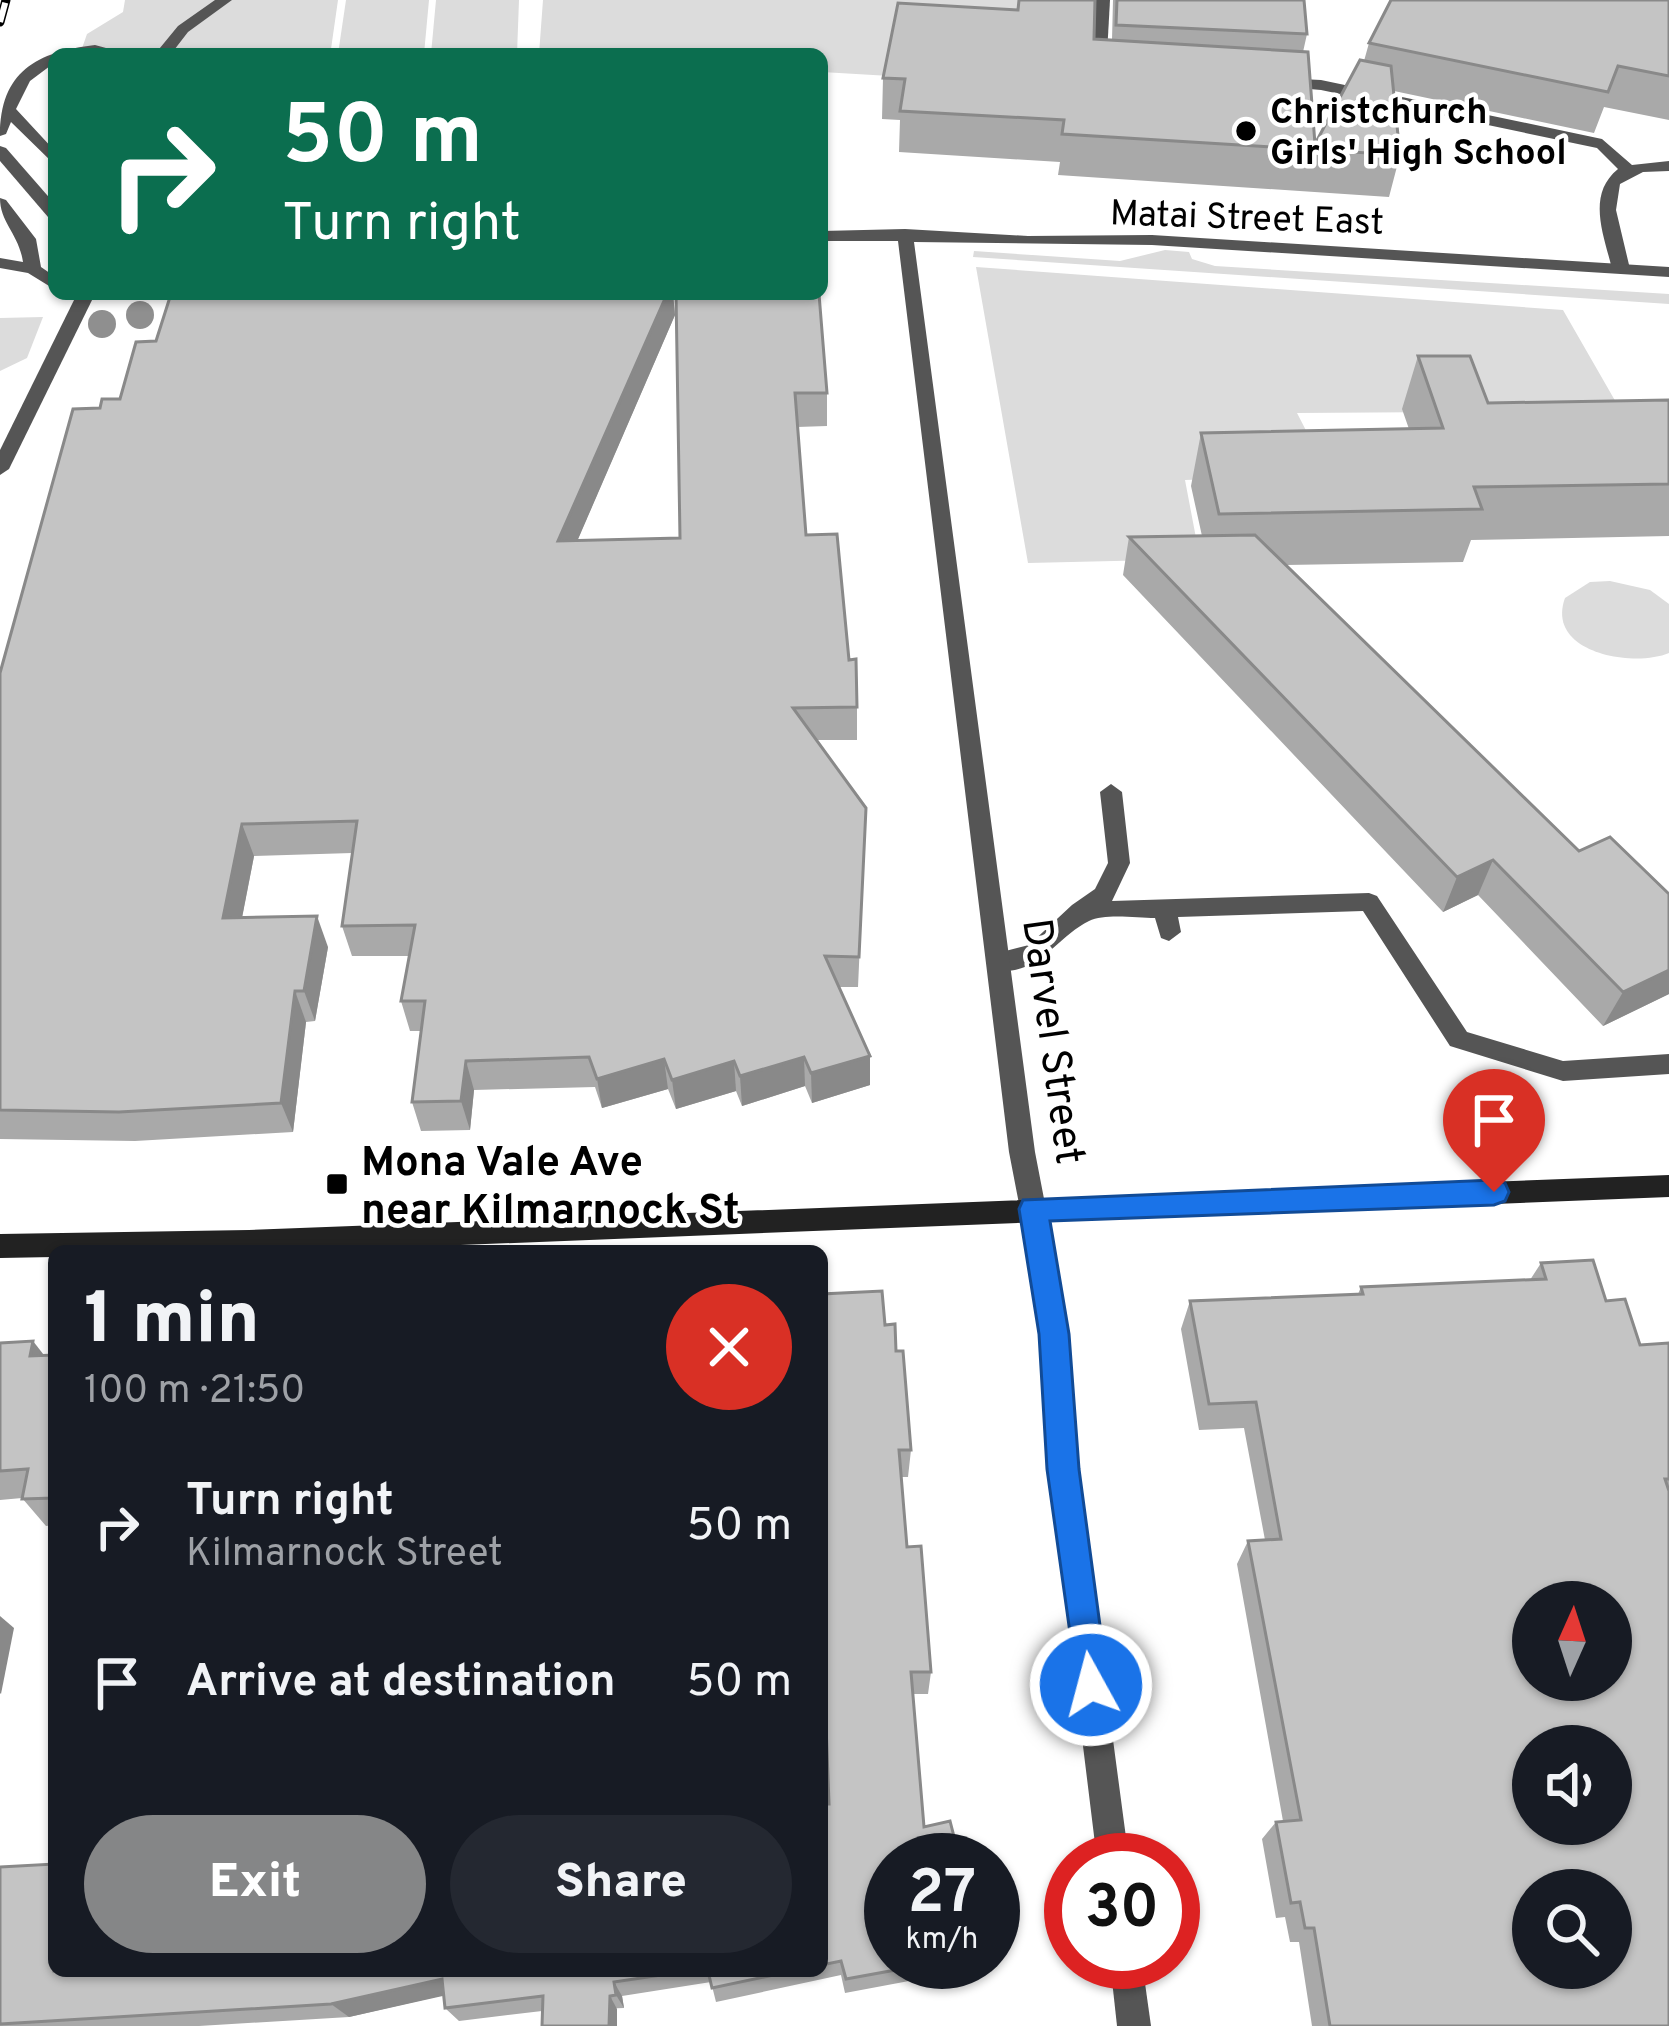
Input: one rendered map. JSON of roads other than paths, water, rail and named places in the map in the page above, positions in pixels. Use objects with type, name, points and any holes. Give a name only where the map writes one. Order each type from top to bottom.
[{"type":"main road","points":[[62,1245],[249,1242],[1669,1186]]},
{"type":"main road","points":[[0,1246],[48,1245]]},
{"type":"street","points":[[169,48],[183,29],[225,0]]},
{"type":"street","points":[[1103,0],[1098,74],[1120,75]]},
{"type":"street","points":[[0,131],[16,84],[28,70],[48,60]]},
{"type":"street","points":[[28,70],[48,82]]},
{"type":"street","points":[[1254,82],[1321,85],[1602,144],[1627,169]]},
{"type":"street","points":[[8,110],[48,153]]},
{"type":"street","points":[[0,151],[48,205]]},
{"type":"street","points":[[1621,269],[1606,193],[1618,173],[1627,169],[1669,166]]},
{"type":"street","points":[[0,203],[28,239],[33,269]]},
{"type":"street","points":[[33,269],[48,228]]},
{"type":"street","name":"Matai Street East","points":[[828,236],[905,234],[1084,244],[1187,242],[1669,272]]},
{"type":"street","name":"Darvel Street","points":[[905,234],[998,962],[1051,1311],[1063,1469],[1110,1833]]},
{"type":"street","points":[[0,263],[33,269],[48,280]]},
{"type":"street","points":[[0,469],[79,300]]},
{"type":"street","points":[[998,962],[1036,952],[1104,895],[1119,863],[1111,792]]},
{"type":"street","points":[[1080,911],[1167,920],[1369,902],[1459,1039],[1563,1071],[1669,1064]]},
{"type":"street","points":[[1129,1989],[1134,2026]]},
{"type":"railway","points":[[0,22],[6,0]]},
{"type":"place","name":"Christchurch Girls' High School","points":[[1246,131]]},
{"type":"place","name":"Mona Vale Ave near Kilmarnock St","points":[[337,1184]]}]
